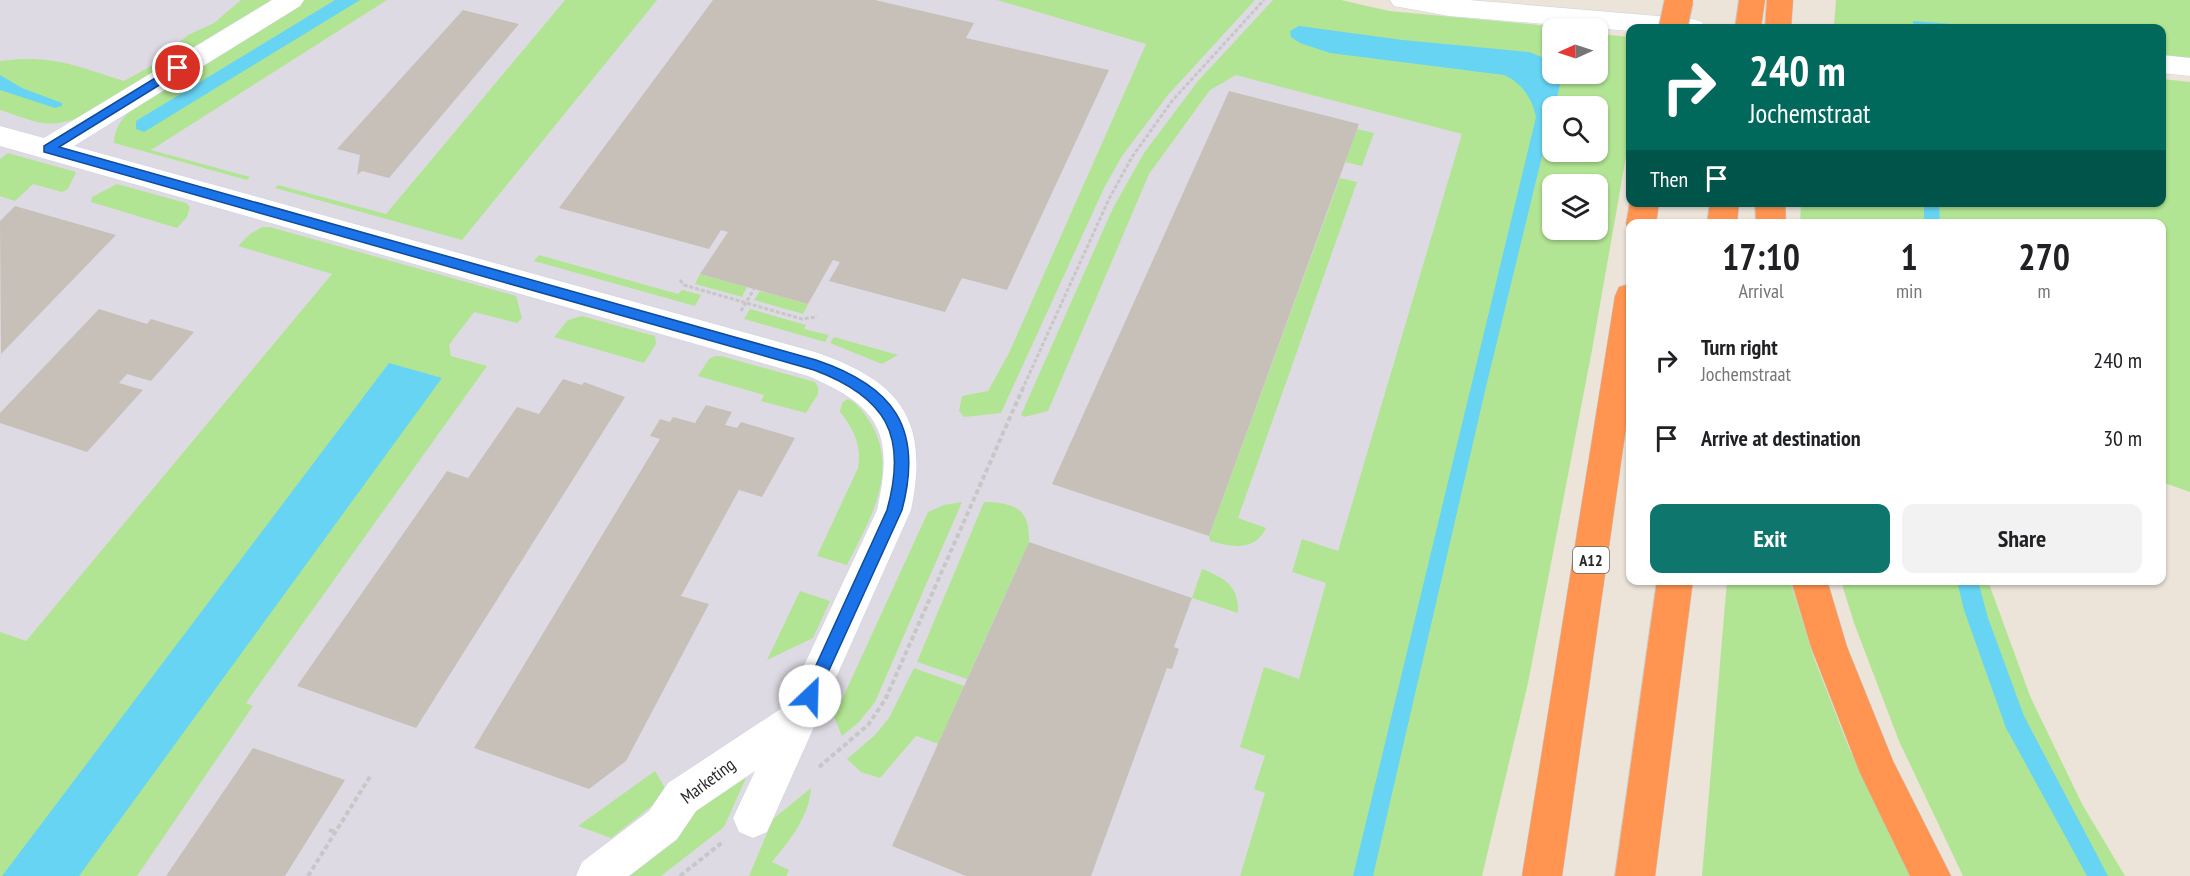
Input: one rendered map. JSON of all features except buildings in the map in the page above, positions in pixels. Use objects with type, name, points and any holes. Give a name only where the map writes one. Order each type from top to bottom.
[{"type":"highway","points":[[1663,24],[1679,0]]},
{"type":"highway","points":[[1749,24],[1752,0]]},
{"type":"highway","points":[[1778,24],[1780,1]]},
{"type":"highway","name":"A12","points":[[1542,876],[1626,322]]},
{"type":"highway","points":[[1635,876],[1674,585]]},
{"type":"highway","points":[[1810,585],[1829,647],[1879,773],[1931,876]]},
{"type":"street","points":[[48,149],[291,0]]},
{"type":"street","points":[[1403,0],[1449,8],[1628,24]]},
{"type":"street","points":[[2166,64],[2190,67]]},
{"type":"street","points":[[0,136],[816,365],[840,374],[864,387],[885,408],[897,430],[904,457],[902,482],[894,510],[753,818]]},
{"type":"street","name":"Marketing","points":[[596,876],[663,825],[682,797],[801,717]]},
{"type":"path","points":[[815,770],[868,725],[885,700],[994,451],[1109,199],[1132,157],[1196,74],[1263,0]]},
{"type":"path","points":[[680,280],[684,285],[802,318],[817,317]]},
{"type":"path","points":[[308,876],[371,775]]},
{"type":"path","points":[[680,876],[753,818]]},
{"type":"path","points":[[329,830],[336,832]]},
{"type":"shaded area","points":[[0,0],[1281,0],[1542,71],[1542,84],[1552,84],[1552,96],[1542,96],[1542,162],[1552,162],[1552,174],[1542,174],[1542,225],[1382,876],[0,876]]},
{"type":"green space","points":[[241,0],[284,0],[86,115],[51,124],[33,121],[0,110],[0,61],[49,60],[124,81],[153,65],[188,35],[214,23]]},
{"type":"green space","points":[[303,0],[387,0],[151,150],[250,177],[247,180],[114,143],[116,130],[122,120],[139,104]]},
{"type":"green space","points":[[565,0],[657,0],[462,240],[275,188],[278,185],[386,214]]},
{"type":"green space","points":[[997,0],[1255,0],[1168,95],[1122,156],[1104,188],[1001,413],[964,417],[959,411],[962,396],[988,391],[1009,353],[1146,44]]},
{"type":"green space","points":[[1273,0],[1341,0],[1389,11],[1542,25],[1542,84],[1608,84],[1608,35],[1626,37],[1626,157],[1592,350],[1528,683],[1482,876],[1240,876],[1265,793],[1254,789],[1265,756],[1240,747],[1264,667],[1299,679],[1326,583],[1292,572],[1302,539],[1338,551],[1462,134],[1236,75],[1210,90],[1149,174],[1048,411],[1024,417],[1021,415],[1113,208],[1144,153],[1198,81]]},
{"type":"green space","points":[[1836,0],[2190,0],[2190,58],[2166,56],[2166,24],[1834,24]]},
{"type":"green space","points":[[2166,79],[2190,82],[2190,492],[2166,483],[2166,219],[1800,219],[1801,207],[2166,207]]},
{"type":"green space","points":[[1357,129],[1374,133],[1362,166],[1345,162]]},
{"type":"green space","points":[[8,153],[76,172],[68,189],[62,192],[33,184],[15,201],[0,196],[0,159]]},
{"type":"green space","points":[[1340,178],[1357,182],[1238,518],[1266,528],[1256,541],[1242,546],[1210,541],[1209,536]]},
{"type":"green space","points":[[117,184],[186,203],[190,207],[187,217],[177,228],[91,202],[92,197]]},
{"type":"green space","points":[[262,227],[270,227],[516,296],[522,318],[517,323],[474,312],[449,345],[451,356],[487,366],[246,703],[253,706],[137,876],[0,876],[0,632],[26,641],[332,274],[238,246],[250,234]]},
{"type":"green space","points":[[539,255],[678,294],[682,290],[701,295],[695,306],[534,261]]},
{"type":"green space","points":[[700,274],[747,287],[742,297],[695,284]]},
{"type":"green space","points":[[760,291],[808,304],[803,314],[754,300]]},
{"type":"green space","points":[[750,309],[806,325],[804,329],[829,335],[825,342],[744,319]]},
{"type":"green space","points":[[582,316],[655,336],[656,344],[644,363],[554,337],[568,320]]},
{"type":"green space","points":[[834,337],[898,355],[882,364],[830,343]]},
{"type":"green space","points":[[715,356],[815,382],[818,394],[806,413],[761,401],[764,395],[698,376],[709,359]]},
{"type":"green space","points":[[847,399],[863,412],[879,440],[882,477],[865,530],[847,565],[817,556],[858,468],[859,453],[856,438],[840,412],[842,403]]},
{"type":"green space","points":[[962,502],[875,702],[859,722],[842,736],[834,717],[928,512],[944,505]]},
{"type":"green space","points":[[984,502],[1004,504],[1018,510],[1027,522],[1029,542],[967,679],[917,662]]},
{"type":"green space","points":[[1202,569],[1229,584],[1236,596],[1238,613],[1192,598]]},
{"type":"green space","points":[[1727,585],[1791,585],[1814,658],[1849,748],[1911,876],[1702,876]]},
{"type":"green space","points":[[1842,585],[1989,585],[2030,696],[2082,804],[2125,876],[1963,876],[1899,741],[1854,623]]},
{"type":"green space","points":[[800,591],[830,601],[813,638],[767,660]]},
{"type":"green space","points":[[914,668],[964,686],[939,744],[916,736],[880,778],[861,772],[847,759],[875,735],[889,718]]},
{"type":"green space","points":[[754,760],[724,827],[661,876],[628,876],[677,840],[693,806]]},
{"type":"green space","points":[[655,771],[668,793],[611,838],[578,826]]},
{"type":"green space","points":[[811,788],[803,818],[792,837],[772,862],[789,870],[786,876],[749,876],[773,819]]},
{"type":"water","points":[[335,0],[360,0],[144,132],[136,129],[136,121]]},
{"type":"water","points":[[1913,21],[1952,24],[1914,24]]},
{"type":"water","points":[[1299,26],[1403,40],[1529,52],[1542,57],[1542,84],[1560,84],[1557,96],[1542,96],[1542,156],[1485,391],[1373,876],[1353,876],[1536,117],[1525,92],[1516,82],[1504,75],[1330,53],[1300,43],[1291,37],[1290,31]]},
{"type":"water","points":[[0,75],[22,88],[62,103],[62,106],[55,108],[0,90]]},
{"type":"water","points":[[1924,207],[1939,207],[1940,219],[1924,219]]},
{"type":"water","points":[[389,363],[442,378],[79,876],[2,876]]},
{"type":"water","points":[[1958,585],[1979,585],[1988,618],[2024,716],[2108,876],[2087,876],[2006,728],[1964,610]]},
{"type":"route","points":[[178,68],[48,149],[816,365],[840,374],[864,387],[885,408],[897,430],[904,457],[902,482],[894,510],[810,696]]}]
